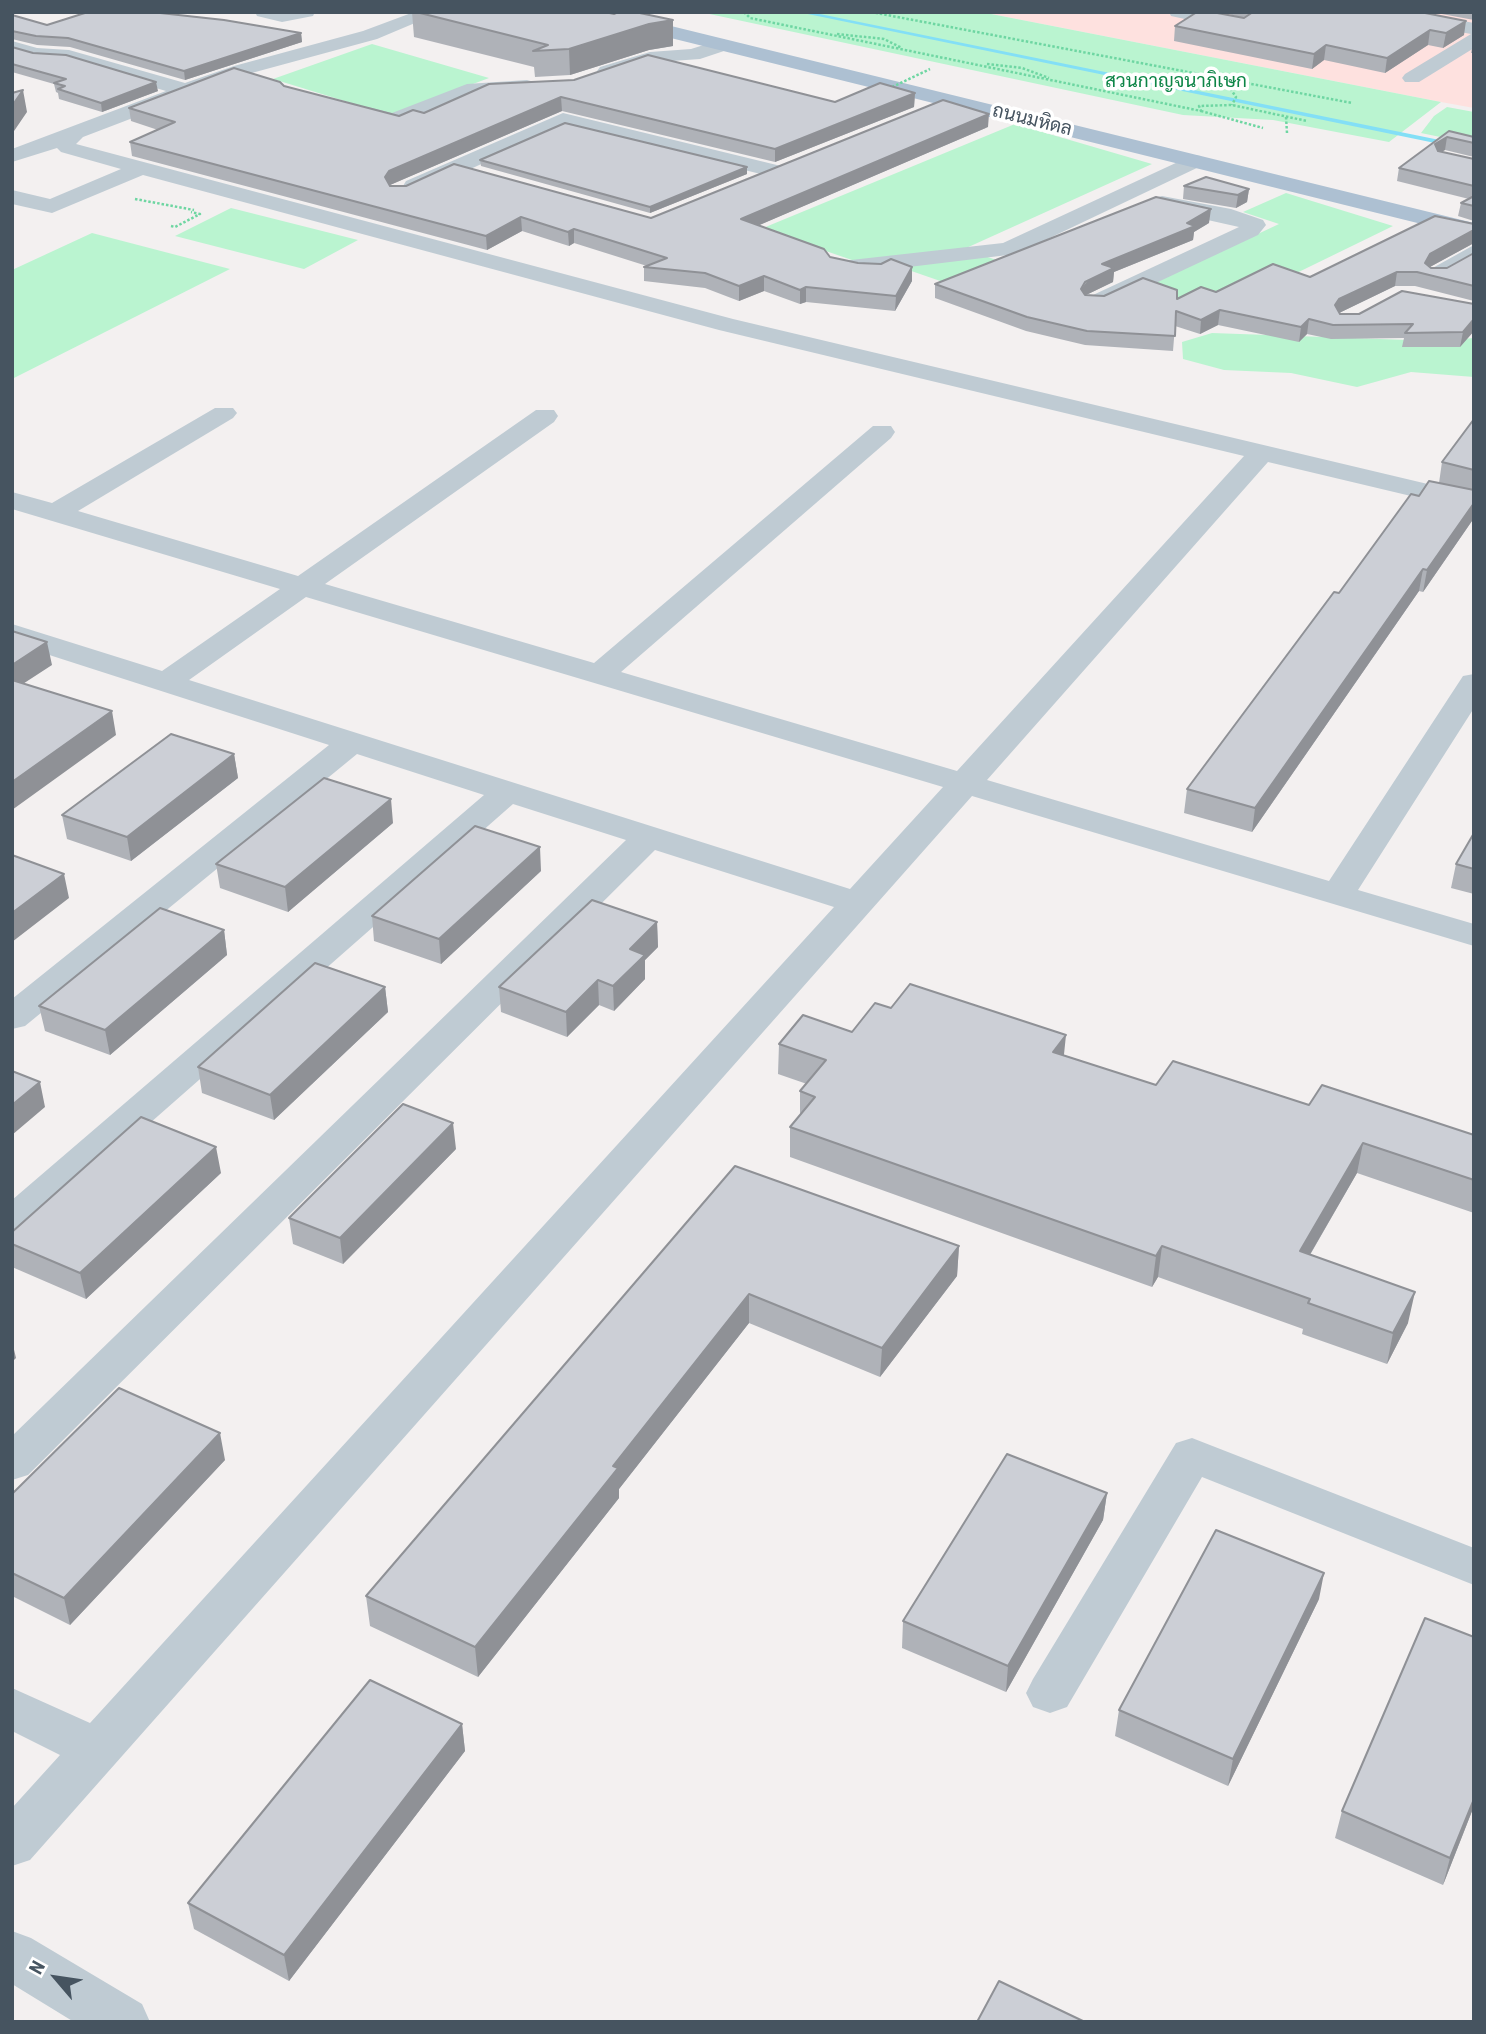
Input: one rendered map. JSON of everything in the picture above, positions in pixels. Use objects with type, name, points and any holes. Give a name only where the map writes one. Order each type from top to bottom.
[{"type":"main road","name":"ถนนมหิดล","points":[[589,12],[1474,230]]},
{"type":"main road","name":"ถนนมหิดล","points":[[646,12],[1474,212]]},
{"type":"main road","points":[[1261,177],[1282,165]]},
{"type":"street","points":[[264,12],[282,16],[306,12]]},
{"type":"street","points":[[12,156],[241,70],[370,35],[432,12]]},
{"type":"street","points":[[1178,12],[1241,25]]},
{"type":"street","points":[[1398,13],[1474,29]]},
{"type":"street","points":[[1412,78],[1474,39]]},
{"type":"street","points":[[584,80],[657,56],[693,55],[723,45]]},
{"type":"street","points":[[12,47],[35,54],[69,56],[186,90]]},
{"type":"street","points":[[343,106],[394,120],[467,90],[548,85]]},
{"type":"street","points":[[913,116],[950,101]]},
{"type":"street","points":[[399,192],[564,119],[777,172]]},
{"type":"street","points":[[67,137],[68,148],[728,325],[1474,503]]},
{"type":"street","points":[[838,264],[857,268],[1008,249],[1193,161]]},
{"type":"street","points":[[740,187],[802,162]]},
{"type":"street","points":[[12,197],[52,206],[143,167]]},
{"type":"street","points":[[453,168],[492,179]]},
{"type":"street","points":[[1094,303],[1250,230],[1255,225],[1223,215],[1197,212],[1124,194]]},
{"type":"street","points":[[1437,275],[1474,252]]},
{"type":"street","points":[[56,512],[224,413]]},
{"type":"street","points":[[166,682],[545,416]]},
{"type":"street","points":[[12,1843],[1261,454]]},
{"type":"street","points":[[12,500],[1474,935]]},
{"type":"street","points":[[1338,894],[1474,683]]},
{"type":"street","points":[[12,1018],[352,742]]},
{"type":"street","points":[[12,1222],[507,792]]},
{"type":"street","points":[[12,1463],[649,837]]},
{"type":"street","points":[[1050,1693],[1192,1455],[1474,1567]]},
{"type":"street","points":[[12,1708],[97,1750]]},
{"type":"street","points":[[12,1955],[123,2022]]},
{"type":"lane","points":[[600,674],[882,432]]},
{"type":"lane","points":[[12,633],[858,903]]},
{"type":"path","points":[[744,12],[750,18],[906,51],[968,63],[1021,68],[1052,79],[1201,111],[1263,128]]},
{"type":"path","points":[[872,12],[1352,103]]},
{"type":"path","points":[[822,33],[884,39],[906,51]]},
{"type":"path","points":[[886,90],[930,69]]},
{"type":"path","points":[[1190,72],[1228,85],[1236,97],[1232,105]]},
{"type":"path","points":[[1201,111],[1199,106],[1232,105],[1307,121]]},
{"type":"path","points":[[1286,117],[1287,133]]},
{"type":"path","points":[[131,198],[200,214],[175,227],[171,226]]},
{"type":"shaded area","points":[[981,12],[1474,12],[1474,108],[1441,102]]},
{"type":"green space","name":"สวนกาญจนาภิเษก","points":[[700,12],[981,12],[1441,102],[1389,142],[1273,120],[1183,115]]},
{"type":"green space","points":[[372,44],[489,78],[390,115],[273,79]]},
{"type":"green space","points":[[1447,107],[1474,112],[1474,144],[1421,133],[1434,116]]},
{"type":"green space","points":[[1015,124],[1152,164],[964,249],[1076,287],[1027,311],[894,265],[881,270],[788,238],[751,233]]},
{"type":"green space","points":[[1286,193],[1393,226],[1231,305],[1182,301],[1143,288],[1279,224],[1243,212]]},
{"type":"green space","points":[[231,208],[358,240],[304,269],[175,236]]},
{"type":"green space","points":[[92,233],[230,269],[12,379],[12,270]]},
{"type":"green space","points":[[1212,333],[1436,341],[1474,338],[1474,377],[1411,372],[1357,387],[1291,373],[1224,370],[1183,359],[1182,342]]},
{"type":"building","points":[[88,12],[151,12],[224,20],[301,33],[184,71],[68,38],[12,31],[12,15],[47,25]]},
{"type":"building","points":[[416,12],[635,12],[673,20],[649,24],[569,49],[533,51],[548,45]]},
{"type":"building","points":[[1197,12],[1244,18],[1253,12],[1420,12],[1466,21],[1446,33],[1430,30],[1387,58],[1326,45],[1314,54],[1175,26]]},
{"type":"building","points":[[12,47],[33,53],[66,55],[156,82],[101,103],[58,89],[65,86],[54,83],[66,79],[12,64]]},
{"type":"building","points":[[648,55],[835,102],[880,83],[915,93],[775,149],[561,97],[389,171],[385,177],[390,186],[406,186],[454,164],[651,218],[943,100],[989,114],[741,219],[824,249],[830,257],[858,263],[881,264],[891,259],[912,267],[896,296],[806,287],[800,290],[764,276],[739,286],[705,273],[644,267],[667,258],[574,229],[568,232],[521,217],[486,236],[130,142],[175,122],[129,108],[234,68],[280,82],[284,86],[399,116],[413,110],[424,113],[489,84],[574,80]]},
{"type":"building","points":[[23,90],[12,106],[12,93]]},
{"type":"building","points":[[565,123],[747,167],[650,207],[480,160]]},
{"type":"building","points":[[1449,131],[1474,137],[1474,143],[1447,137],[1435,144],[1438,151],[1474,159],[1474,186],[1399,168]]},
{"type":"building","points":[[1206,177],[1249,189],[1238,195],[1184,186]]},
{"type":"building","points":[[1474,196],[1474,206],[1461,203]]},
{"type":"building","points":[[1156,197],[1211,209],[1187,223],[1195,226],[1102,264],[1114,268],[1085,282],[1081,289],[1085,295],[1104,296],[1143,278],[1177,290],[1177,299],[1201,287],[1216,292],[1273,264],[1310,277],[1435,216],[1474,224],[1474,230],[1430,254],[1425,263],[1431,268],[1447,268],[1474,253],[1474,286],[1417,272],[1397,272],[1339,299],[1335,305],[1340,314],[1359,314],[1402,291],[1474,304],[1474,319],[1463,332],[1405,333],[1413,324],[1333,325],[1309,319],[1301,327],[1220,310],[1201,320],[1176,311],[1175,336],[1087,331],[1027,317],[935,284]]},
{"type":"building","points":[[1474,419],[1474,470],[1442,462]]},
{"type":"building","points":[[1429,481],[1474,490],[1474,503],[1427,570],[1423,569],[1255,808],[1187,789],[1334,592],[1339,593],[1411,494],[1419,496]]},
{"type":"building","points":[[12,631],[47,642],[12,665]]},
{"type":"building","points":[[12,680],[112,711],[12,782]]},
{"type":"building","points":[[171,734],[234,754],[127,837],[62,815]]},
{"type":"building","points":[[324,778],[391,799],[285,887],[216,864]]},
{"type":"building","points":[[475,826],[540,847],[439,939],[372,916]]},
{"type":"building","points":[[1474,833],[1474,869],[1456,864]]},
{"type":"building","points":[[12,855],[64,874],[12,913]]},
{"type":"building","points":[[592,900],[657,922],[630,949],[645,955],[613,986],[598,980],[566,1012],[499,987]]},
{"type":"building","points":[[160,908],[224,930],[105,1030],[39,1006]]},
{"type":"building","points":[[315,963],[385,987],[270,1095],[198,1067]]},
{"type":"building","points":[[910,984],[1066,1035],[1053,1052],[1156,1085],[1173,1061],[1309,1105],[1322,1085],[1474,1135],[1474,1180],[1363,1143],[1300,1251],[1415,1292],[1393,1333],[1308,1303],[1310,1299],[1162,1246],[1156,1256],[790,1127],[815,1097],[800,1091],[826,1060],[779,1044],[803,1015],[852,1032],[875,1003],[891,1008]]},
{"type":"building","points":[[12,1071],[40,1082],[12,1105]]},
{"type":"building","points":[[403,1104],[453,1123],[340,1238],[289,1218]]},
{"type":"building","points":[[141,1117],[216,1147],[80,1273],[12,1244],[12,1232]]},
{"type":"building","points":[[735,1166],[959,1246],[882,1348],[749,1294],[613,1466],[618,1468],[475,1647],[366,1596]]},
{"type":"building","points":[[119,1388],[220,1433],[64,1598],[12,1573],[12,1494]]},
{"type":"building","points":[[1007,1454],[1107,1493],[1008,1666],[903,1621]]},
{"type":"building","points":[[1216,1530],[1324,1573],[1233,1759],[1119,1710]]},
{"type":"building","points":[[1425,1618],[1474,1637],[1474,1799],[1450,1858],[1342,1811]]},
{"type":"building","points":[[370,1680],[462,1724],[284,1955],[188,1903]]},
{"type":"building","points":[[999,1981],[1085,2022],[977,2022]]},
{"type":"waterway","points":[[801,12],[1474,149]]}]
